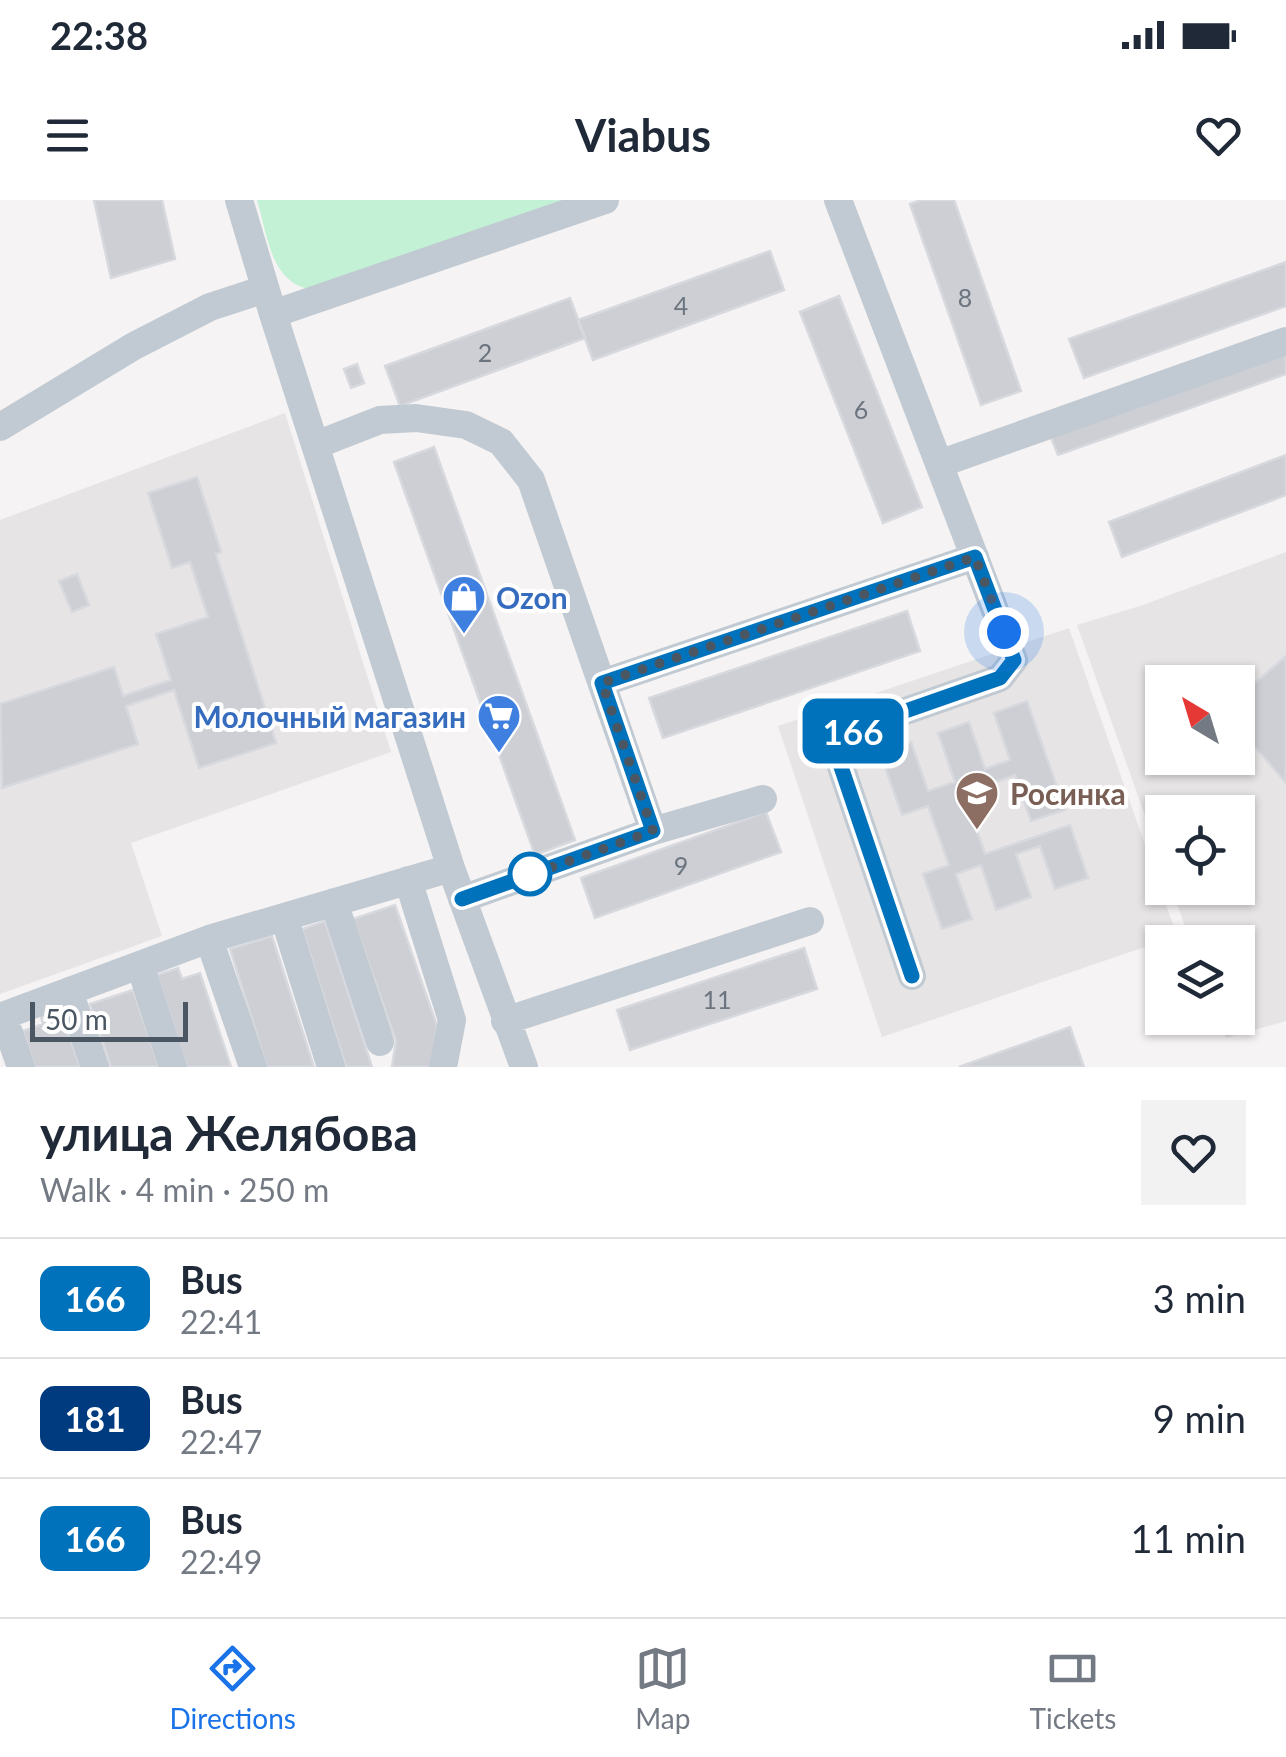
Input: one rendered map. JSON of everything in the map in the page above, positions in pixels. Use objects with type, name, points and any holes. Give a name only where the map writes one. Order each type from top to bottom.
[{"type":"street","points":[[240,200],[462,899],[524,1067]]},
{"type":"street","points":[[0,427],[134,346],[210,306],[269,301],[605,200]]},
{"type":"street","points":[[838,200],[1014,660],[1000,678],[854,729],[838,758],[912,976]]},
{"type":"street","points":[[940,464],[1286,341]]},
{"type":"street","points":[[316,444],[380,420],[416,418],[466,425],[501,442],[532,480],[653,831]]},
{"type":"street","points":[[602,683],[975,557]]},
{"type":"street","points":[[462,899],[653,831],[762,799]]},
{"type":"street","points":[[22,1067],[2,1016],[209,939],[452,868]]},
{"type":"street","points":[[408,880],[452,1020],[442,1067]]},
{"type":"street","points":[[334,902],[380,1042]]},
{"type":"street","points":[[284,917],[330,1067]]},
{"type":"street","points":[[452,1020],[502,1012],[810,921]]},
{"type":"street","points":[[209,939],[253,1067]]},
{"type":"street","points":[[140,964],[173,1067]]},
{"type":"street","points":[[68,992],[95,1067]]},
{"type":"shaded area","points":[[285,413],[391,752],[131,843],[162,936],[0,994],[0,520]]},
{"type":"shaded area","points":[[1286,552],[1286,1021],[1255,1030],[1255,925],[1185,925],[1177,905],[1255,905],[1255,795],[1145,795],[1145,815],[1077,625]]},
{"type":"shaded area","name":"Росинка","points":[[1069,628],[1145,845],[1145,905],[1166,905],[1173,925],[1145,925],[1145,947],[882,1037],[778,726]]},
{"type":"green space","points":[[257,200],[578,200],[319,290],[291,281],[281,271]]},
{"type":"building","points":[[94,200],[162,200],[175,259],[111,278]]},
{"type":"building","points":[[954,200],[1021,391],[981,405],[910,204]]},
{"type":"building","points":[[770,251],[784,290],[593,360],[578,320]]},
{"type":"building","points":[[1286,262],[1286,306],[1084,378],[1069,339]]},
{"type":"building","points":[[839,296],[922,507],[883,523],[800,312]]},
{"type":"building","points":[[570,298],[585,338],[400,406],[385,366]]},
{"type":"building","points":[[1286,351],[1286,374],[1058,455],[1050,435]]},
{"type":"building","points":[[357,364],[364,383],[351,388],[344,369]]},
{"type":"building","points":[[434,447],[575,840],[535,855],[394,462]]},
{"type":"building","points":[[1286,455],[1286,495],[1122,557],[1109,522]]},
{"type":"building","points":[[197,477],[221,552],[216,554],[276,743],[199,768],[174,690],[126,706],[138,744],[2,788],[0,704],[114,667],[123,696],[171,680],[156,634],[208,617],[190,562],[172,568],[148,493]]},
{"type":"building","points":[[77,574],[89,605],[72,612],[59,581]]},
{"type":"building","points":[[907,611],[920,651],[663,738],[649,698]]},
{"type":"building","points":[[1286,656],[1286,783],[1255,747],[1255,683]]},
{"type":"building","points":[[1027,701],[1065,810],[1031,821],[1015,775],[964,793],[985,854],[1070,825],[1088,878],[1055,889],[1040,846],[1016,854],[1031,897],[996,910],[981,865],[956,874],[972,919],[942,929],[923,874],[949,865],[928,806],[902,815],[880,753],[911,742],[928,791],[955,782],[938,733],[969,722],[985,769],[1010,760],[994,713]]},
{"type":"building","points":[[766,812],[781,852],[595,918],[581,878]]},
{"type":"building","points":[[395,905],[437,1026],[431,1067],[392,1067],[396,1041],[353,919]]},
{"type":"building","points":[[325,921],[372,1067],[346,1067],[302,929]]},
{"type":"building","points":[[272,936],[314,1067],[267,1067],[230,949]]},
{"type":"building","points":[[804,948],[817,989],[630,1050],[617,1010]]},
{"type":"building","points":[[178,968],[182,979],[200,973],[231,1067],[187,1067],[157,975]]},
{"type":"building","points":[[133,990],[159,1067],[111,1067],[90,1004]]},
{"type":"building","points":[[60,1010],[80,1067],[35,1067],[23,1031],[43,1024],[41,1017]]},
{"type":"building","points":[[1070,1027],[1084,1067],[959,1067]]},
{"type":"bus line","name":"166","points":[[462,899],[653,831],[602,683],[975,557],[1014,660],[1000,678],[854,729],[838,758],[912,976]]},
{"type":"place","name":"Ozon","points":[[464,635]]},
{"type":"place","name":"Молочный магазин","points":[[499,754]]},
{"type":"place","name":"Росинка","points":[[977,831]]},
{"type":"route","points":[[530,874],[516,880],[653,831],[602,683],[975,557],[1004,632]]}]
